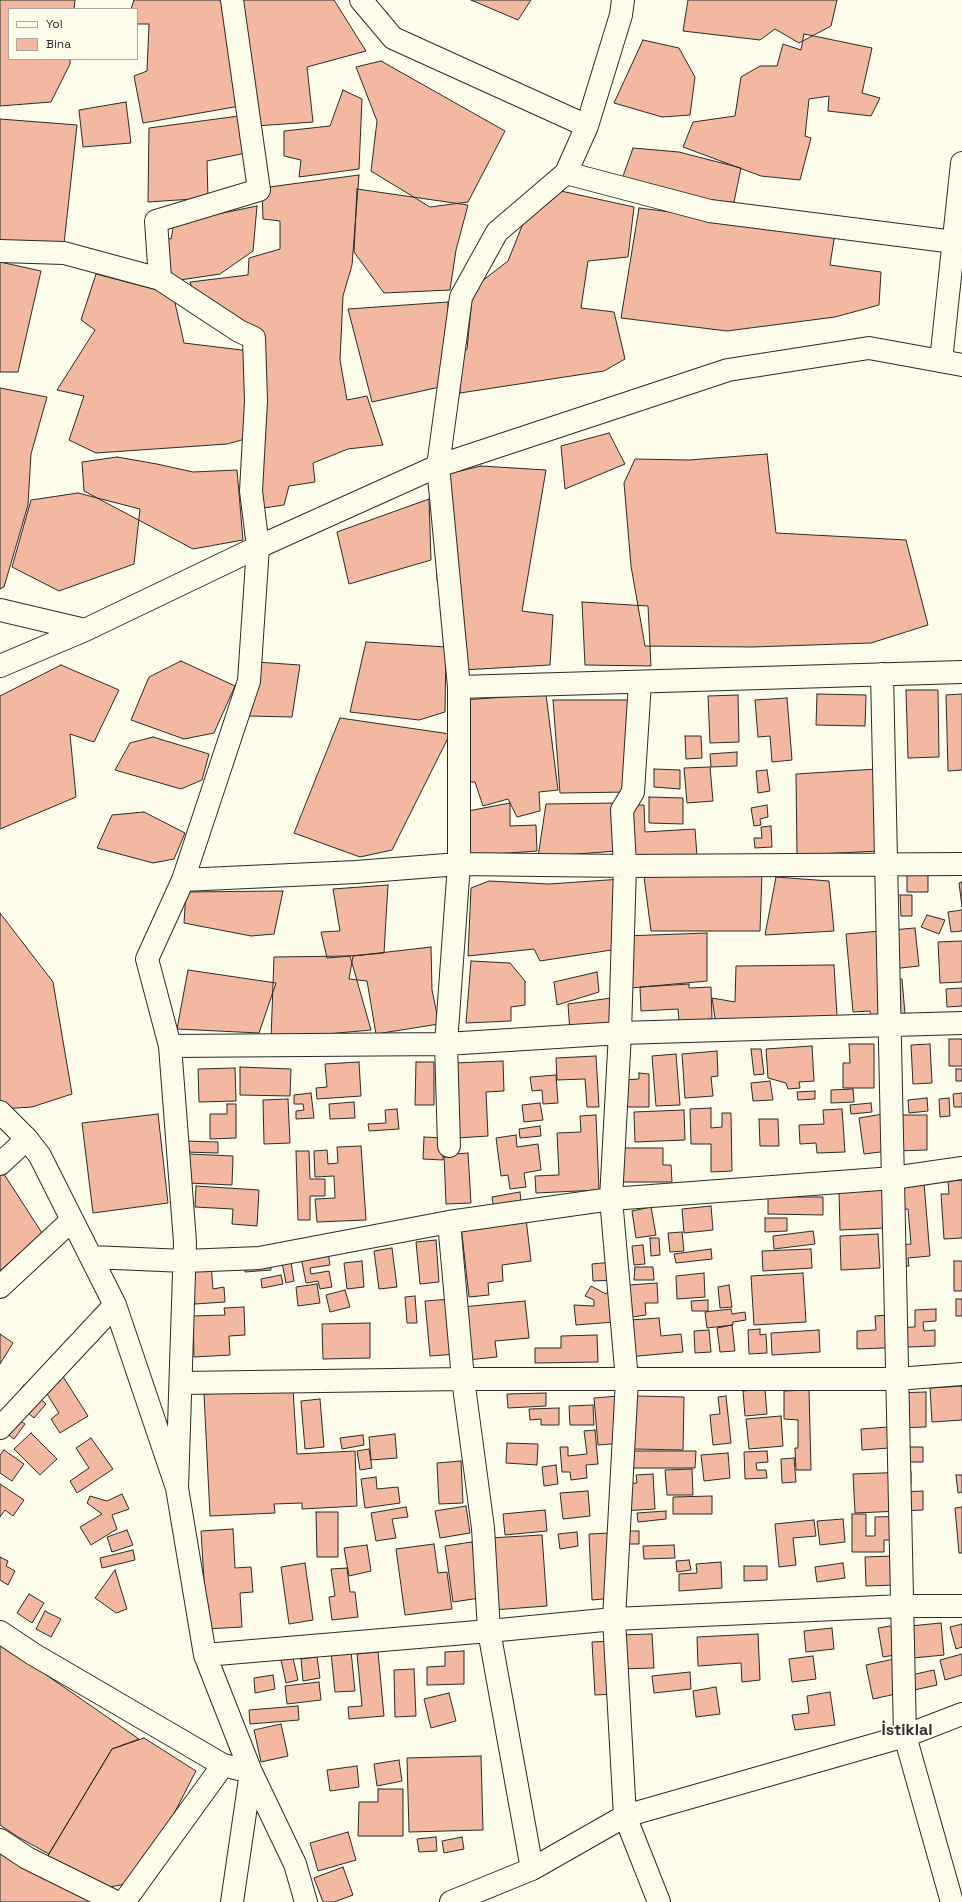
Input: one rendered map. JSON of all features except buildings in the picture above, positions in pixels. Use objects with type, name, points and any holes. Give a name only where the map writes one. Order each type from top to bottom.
[{"type":"street","points":[[160,279],[156,221],[259,190],[232,0]]},
{"type":"street","points":[[361,0],[393,38],[587,126]]},
{"type":"street","points":[[449,1146],[446,1044],[459,864],[459,687],[438,466],[461,297],[497,232],[566,173],[587,126],[621,15],[624,0]]},
{"type":"street","points":[[941,361],[962,164]]},
{"type":"street","points":[[566,173],[710,211],[954,242]]},
{"type":"street","points":[[0,251],[64,253],[160,279],[239,331],[254,338],[256,401],[251,491],[258,547],[249,681],[183,880],[147,958],[170,1046],[185,1242],[177,1488]]},
{"type":"street","points":[[0,666],[85,630],[258,547],[438,466],[728,370],[869,348],[962,365]]},
{"type":"street","points":[[0,610],[85,630]]},
{"type":"street","points":[[459,687],[962,672]]},
{"type":"street","points":[[882,674],[905,1736],[952,1902]]},
{"type":"street","points":[[640,682],[632,792],[622,810],[625,866],[620,1033],[611,1199],[627,1380],[614,1619],[625,1816],[659,1902]]},
{"type":"street","points":[[183,880],[356,872],[459,864],[625,866],[886,866],[962,864]]},
{"type":"street","points":[[170,1046],[446,1044],[620,1033],[962,1023]]},
{"type":"street","points":[[0,1112],[27,1139],[40,1156],[115,1305],[177,1488],[205,1655],[251,1772],[295,1864],[306,1902]]},
{"type":"street","points":[[0,1164],[27,1139]]},
{"type":"street","points":[[91,1257],[185,1261],[259,1258],[449,1222],[611,1199],[893,1178],[962,1168]]},
{"type":"street","points":[[0,1286],[72,1220]]},
{"type":"street","points":[[449,1222],[463,1379],[483,1528],[488,1631],[532,1870]]},
{"type":"street","points":[[0,1428],[115,1305]]},
{"type":"street","points":[[181,1383],[463,1379],[897,1380],[962,1374]]},
{"type":"street","points":[[205,1655],[614,1619],[902,1606],[962,1606]]},
{"type":"street","points":[[0,1632],[33,1654],[223,1765],[251,1772]]},
{"type":"street","points":[[451,1902],[532,1870],[625,1816],[905,1736],[962,1714]]},
{"type":"street","points":[[124,1902],[223,1765]]},
{"type":"street","points":[[232,1902],[251,1772]]},
{"type":"street","points":[[0,1840],[27,1858],[116,1902]]},
{"type":"district","name":"İstiklal","points":[[907,1731]]}]
